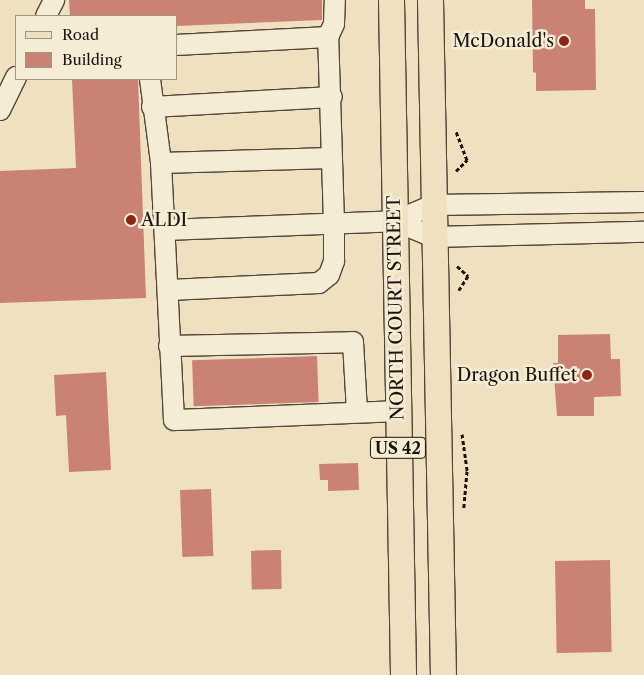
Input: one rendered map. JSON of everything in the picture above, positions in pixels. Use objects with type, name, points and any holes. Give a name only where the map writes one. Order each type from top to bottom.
[{"type":"main road","name":"NORTH COURT STREET","points":[[391,0],[403,675]]},
{"type":"main road","name":"US 42","points":[[430,0],[433,237],[443,675]]},
{"type":"lane","points":[[46,15],[54,0]]},
{"type":"lane","points":[[169,290],[319,283],[329,275],[334,261],[334,223],[331,158],[332,96],[328,37],[334,24],[335,0]]},
{"type":"lane","points":[[178,45],[328,37]]},
{"type":"lane","points":[[0,110],[15,79]]},
{"type":"lane","points":[[150,80],[152,108],[162,163],[169,290],[169,346],[174,420],[397,411]]},
{"type":"lane","points":[[152,108],[332,96]]},
{"type":"lane","points":[[162,163],[331,158]]},
{"type":"lane","points":[[165,230],[395,221],[433,205],[644,202]]},
{"type":"lane","points":[[395,221],[433,237],[644,232]]},
{"type":"lane","points":[[169,346],[353,342],[356,412]]},
{"type":"path","points":[[461,424],[468,471],[464,514]]},
{"type":"building","points":[[69,0],[322,0],[322,20],[178,26],[178,15],[70,15]]},
{"type":"building","name":"McDonald's","points":[[532,0],[585,0],[585,9],[595,9],[596,90],[536,91],[536,73],[533,72]]},
{"type":"building","points":[[72,80],[138,80],[146,298],[0,303],[0,171],[76,168]]},
{"type":"building","name":"Dragon Buffet","points":[[610,334],[611,359],[620,359],[621,396],[594,397],[594,416],[557,416],[553,363],[558,363],[558,335]]},
{"type":"building","points":[[317,356],[319,402],[194,406],[192,360]]},
{"type":"building","points":[[106,372],[111,470],[69,472],[66,415],[56,416],[54,375]]},
{"type":"building","points":[[358,463],[359,490],[328,491],[328,480],[320,480],[319,464]]},
{"type":"building","points":[[211,489],[213,556],[182,557],[180,490]]},
{"type":"building","points":[[281,550],[282,589],[252,590],[251,551]]},
{"type":"building","points":[[610,560],[612,652],[557,653],[555,561]]},
{"type":"place","name":"McDonald's","points":[[564,41]]},
{"type":"place","name":"ALDI","points":[[131,220]]},
{"type":"place","name":"Dragon Buffet","points":[[587,375]]}]
